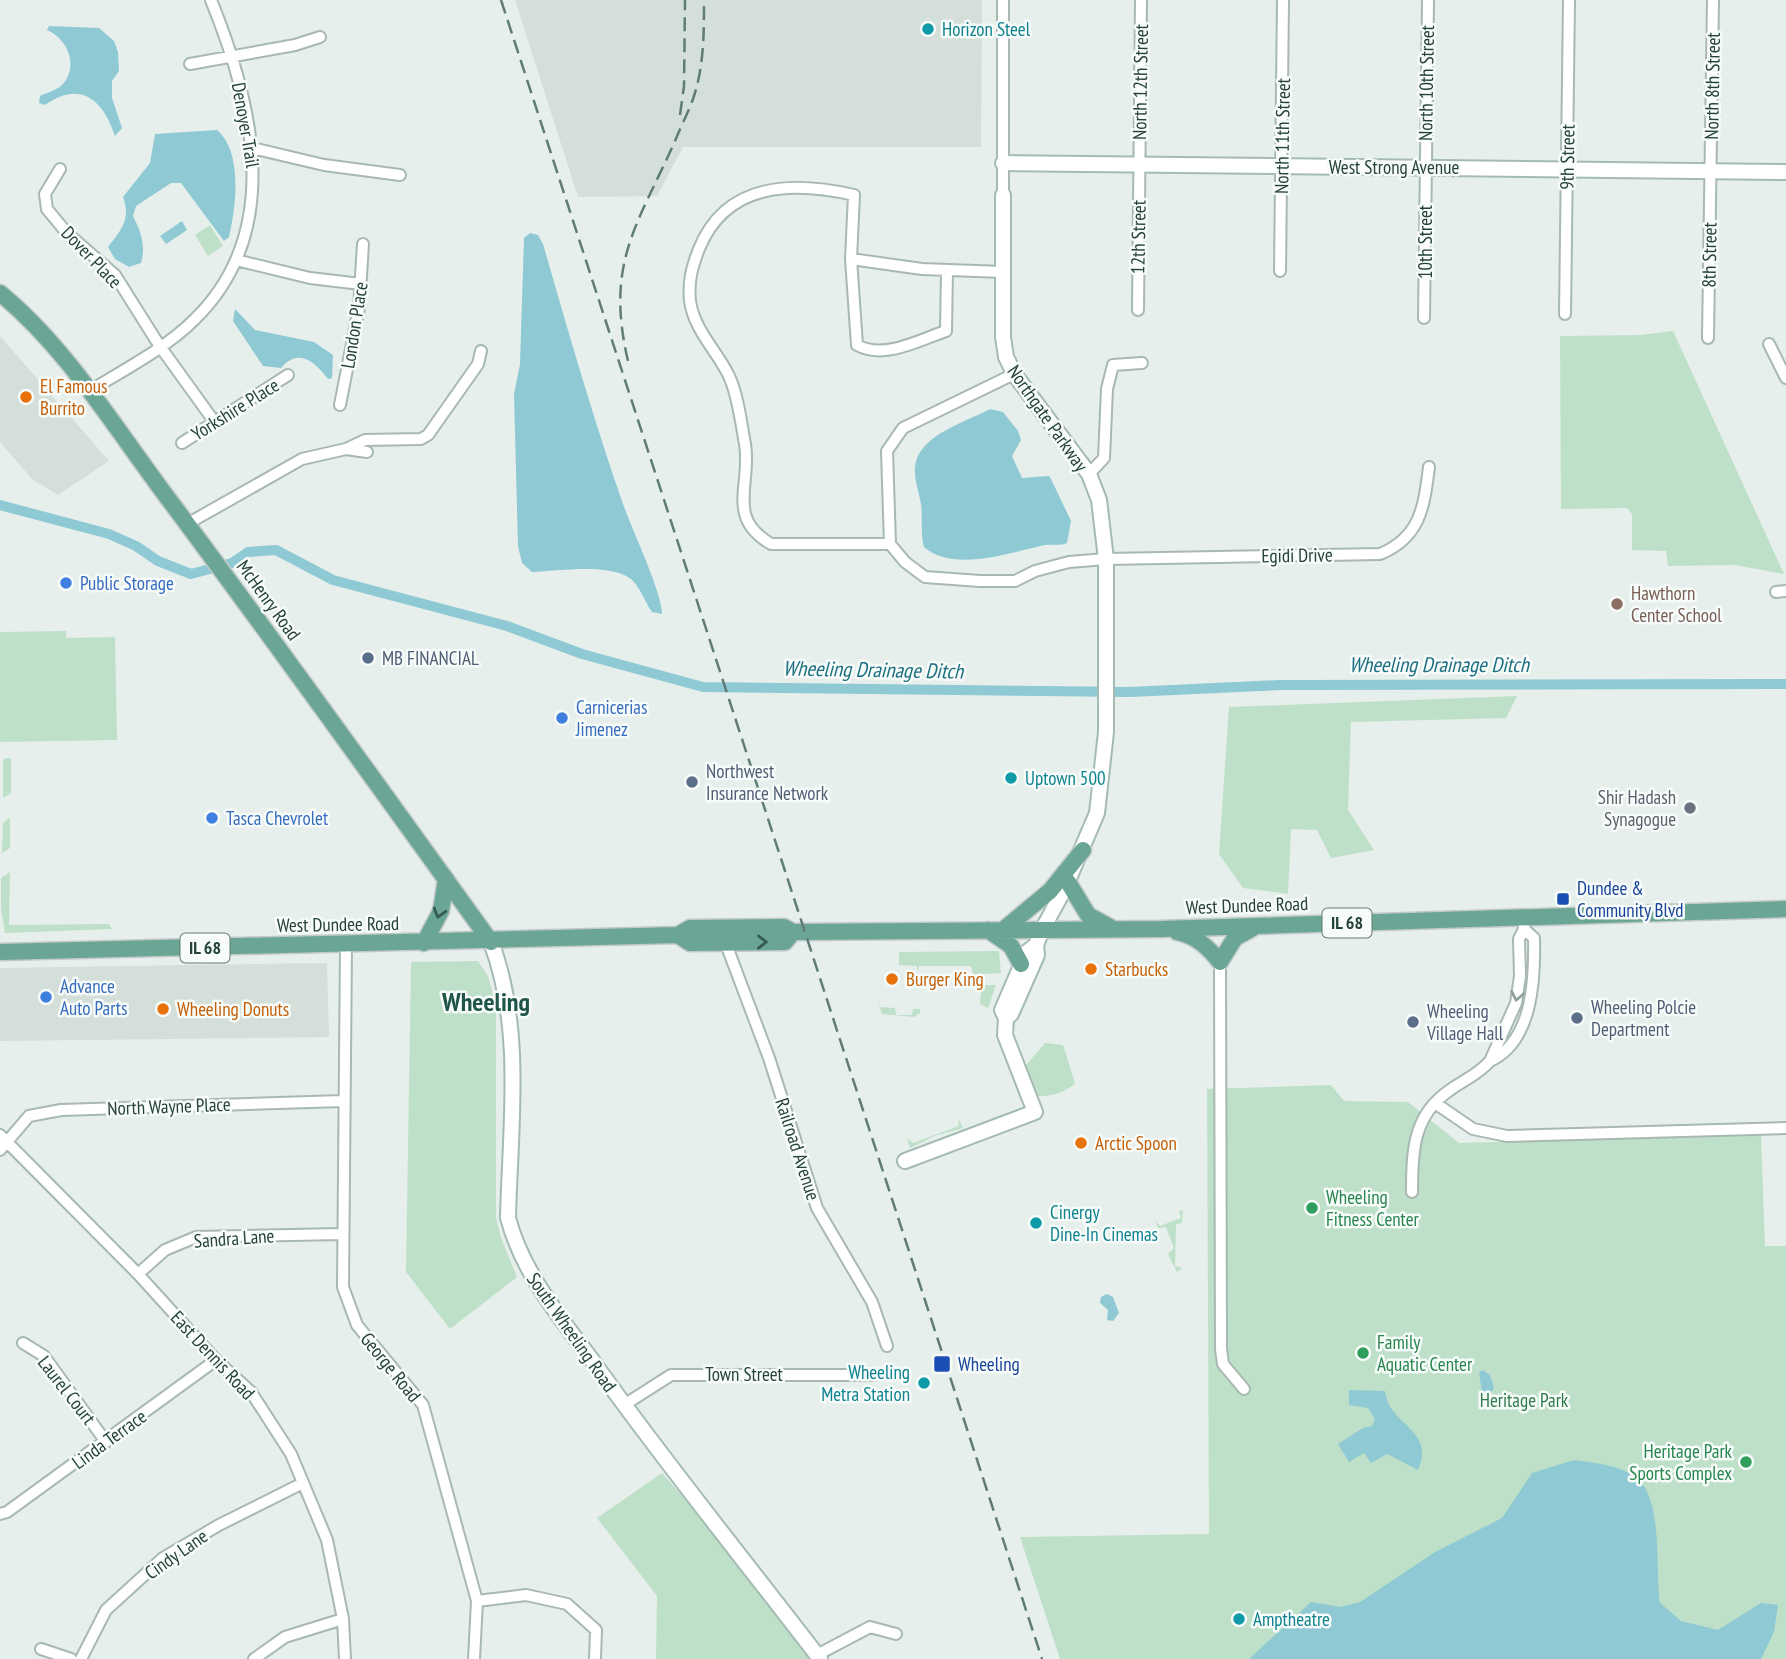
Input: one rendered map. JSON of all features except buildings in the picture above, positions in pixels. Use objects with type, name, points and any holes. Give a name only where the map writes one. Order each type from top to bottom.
[{"type":"main road","name":"McHenry Road","points":[[0,293],[36,325],[88,392],[224,573],[492,942]]},
{"type":"main road","points":[[1021,964],[1011,946],[995,930],[1050,891],[1083,850]]},
{"type":"main road","points":[[424,943],[442,911],[446,879]]},
{"type":"main road","points":[[1068,882],[1087,915],[1112,928]]},
{"type":"main road","name":"West Dundee Road","points":[[0,952],[492,942],[678,935],[690,928],[784,927],[793,932],[1524,924],[1786,909]]},
{"type":"main road","points":[[1161,929],[1190,935],[1203,943],[1220,962],[1235,937],[1259,926]]},
{"type":"main road","name":"West Dundee Road","points":[[678,935],[690,943],[726,944],[785,942],[793,932]]},
{"type":"street","name":"Denoyer Trail","points":[[88,392],[193,321],[219,293],[236,260],[255,182],[252,148],[234,55],[211,0]]},
{"type":"street","name":"Northgate Parkway","points":[[905,1161],[1035,1112],[1005,1035],[1006,1018],[1002,1010],[1004,999],[1027,953],[1036,945],[1068,882],[1097,813],[1106,672],[1106,559],[1098,500],[1089,474],[1014,374],[1006,357],[1003,337],[1003,0]]},
{"type":"street","name":"North 12th Street","points":[[1139,163],[1142,0]]},
{"type":"street","name":"North 11th Street","points":[[1280,271],[1283,0]]},
{"type":"street","name":"North 10th Street","points":[[1425,166],[1427,0]]},
{"type":"street","name":"9th Street","points":[[1565,314],[1569,0]]},
{"type":"street","name":"North 8th Street","points":[[1711,172],[1713,0]]},
{"type":"street","points":[[190,64],[295,46],[320,37]]},
{"type":"street","points":[[252,148],[324,165],[400,175]]},
{"type":"street","name":"West Strong Avenue","points":[[1003,163],[1786,172]]},
{"type":"street","name":"12th Street","points":[[1138,310],[1139,163]]},
{"type":"street","name":"10th Street","points":[[1424,318],[1425,166]]},
{"type":"street","name":"Dover Place","points":[[60,169],[45,194],[47,209],[66,232],[115,275],[159,345],[216,424]]},
{"type":"street","name":"8th Street","points":[[1708,338],[1711,172]]},
{"type":"street","points":[[890,544],[771,544],[756,535],[742,509],[746,448],[730,377],[707,345],[690,303],[689,274],[706,231],[728,206],[752,195],[779,188],[825,189],[853,195],[851,259],[857,345],[867,351],[883,352],[946,331],[947,270]]},
{"type":"street","name":"London Place","points":[[340,405],[361,284],[363,244]]},
{"type":"street","points":[[851,259],[947,270],[1003,272]]},
{"type":"street","points":[[236,260],[310,278],[361,284]]},
{"type":"street","points":[[1769,344],[1786,379]]},
{"type":"street","points":[[187,524],[302,459],[346,450],[365,440],[419,440],[428,435],[478,364],[481,351]]},
{"type":"street","points":[[1089,474],[1104,458],[1107,389],[1113,365],[1142,363]]},
{"type":"street","points":[[1014,374],[903,428],[887,451],[890,544],[905,562],[925,577],[980,581],[1015,581],[1035,571],[1069,562],[1106,559]]},
{"type":"street","name":"Yorkshire Place","points":[[182,443],[216,424],[288,375]]},
{"type":"street","points":[[346,450],[367,453]]},
{"type":"street","name":"Egidi Drive","points":[[1106,559],[1380,554],[1399,546],[1410,533],[1423,509],[1429,467]]},
{"type":"street","points":[[1412,1192],[1414,1140],[1421,1120],[1435,1103],[1490,1061],[1516,1003],[1520,976],[1519,939],[1524,924]]},
{"type":"street","name":"South Wheeling Road","points":[[492,942],[503,975],[512,1036],[508,1218],[516,1246],[528,1272],[624,1405],[819,1657]]},
{"type":"street","name":"Railroad Avenue","points":[[726,944],[769,1058],[817,1208],[872,1302],[887,1346]]},
{"type":"street","name":"George Road","points":[[346,945],[342,1287],[357,1325],[423,1405],[477,1601],[474,1659]]},
{"type":"street","name":"Northgate Parkway","points":[[1006,1018],[1011,1014],[1037,955],[1036,945]]},
{"type":"street","points":[[1220,962],[1221,1349],[1223,1364],[1244,1389]]},
{"type":"street","name":"North Wayne Place","points":[[2,1142],[29,1115],[61,1110],[343,1101]]},
{"type":"street","points":[[1435,1103],[1473,1129],[1507,1136],[1786,1128]]},
{"type":"street","name":"East Dennis Road","points":[[2,1142],[138,1275],[216,1360],[251,1392],[291,1454],[327,1540],[342,1619],[345,1659]]},
{"type":"street","name":"Sandra Lane","points":[[138,1275],[165,1250],[196,1237],[341,1234]]},
{"type":"street","name":"Laurel Court","points":[[23,1343],[44,1356],[106,1442]]},
{"type":"street","name":"Linda Terrace","points":[[0,1514],[7,1512],[106,1442],[216,1360]]},
{"type":"street","name":"Town Street","points":[[624,1405],[671,1375],[873,1375]]},
{"type":"street","name":"Cindy Lane","points":[[81,1659],[106,1610],[163,1558],[219,1525],[303,1483]]},
{"type":"street","points":[[477,1601],[526,1595],[566,1604],[596,1630],[595,1659]]},
{"type":"street","points":[[254,1659],[285,1637],[342,1619]]},
{"type":"street","points":[[819,1657],[870,1627],[896,1634]]},
{"type":"street","points":[[41,1649],[71,1659]]},
{"type":"shaded area","points":[[515,0],[982,0],[981,147],[683,147],[657,196],[578,197]]},
{"type":"shaded area","points":[[0,336],[109,461],[58,495],[32,479],[0,442]]},
{"type":"shaded area","points":[[327,963],[329,1037],[0,1041],[0,968]]},
{"type":"green space","points":[[210,225],[223,246],[208,256],[195,235]]},
{"type":"green space","points":[[1673,331],[1784,574],[1735,565],[1668,566],[1666,551],[1632,550],[1632,514],[1627,508],[1561,509],[1560,336],[1641,335]]},
{"type":"green space","points":[[66,631],[66,638],[115,637],[117,740],[0,742],[0,632]]},
{"type":"green space","points":[[1517,696],[1506,718],[1351,722],[1348,810],[1374,850],[1331,858],[1317,830],[1291,829],[1288,894],[1243,888],[1219,854],[1229,707]]},
{"type":"green space","points":[[11,758],[11,793],[3,798],[3,760]]},
{"type":"green space","points":[[10,817],[10,848],[2,853],[3,823]]},
{"type":"green space","points":[[10,872],[9,925],[109,924],[112,929],[5,933],[1,908],[1,878]]},
{"type":"green space","points":[[999,951],[1001,973],[973,975],[971,966],[919,966],[918,972],[917,966],[899,965],[899,952]]},
{"type":"green space","points":[[478,961],[488,976],[496,1005],[496,1217],[501,1238],[517,1277],[450,1329],[406,1272],[411,962]]},
{"type":"green space","points":[[984,985],[996,985],[988,1008],[980,1004],[981,988]]},
{"type":"green space","points":[[880,1007],[895,1008],[896,1015],[912,1015],[913,1009],[920,1009],[920,1013],[914,1017],[882,1014]]},
{"type":"green space","points":[[1045,1043],[1063,1045],[1075,1083],[1058,1093],[1038,1096],[1026,1065]]},
{"type":"green space","name":"Heritage Park","points":[[1331,1085],[1344,1101],[1408,1102],[1459,1143],[1761,1135],[1765,1246],[1786,1246],[1786,1659],[1060,1659],[1020,1537],[1209,1534],[1207,1089]]},
{"type":"green space","points":[[958,1118],[963,1128],[937,1135],[910,1148],[907,1138],[913,1143],[959,1126]]},
{"type":"green space","points":[[1183,1210],[1182,1223],[1176,1224],[1175,1266],[1182,1268],[1177,1272],[1168,1254],[1174,1248],[1166,1227],[1158,1228],[1155,1220],[1160,1226],[1181,1218],[1179,1211]]},
{"type":"green space","points":[[662,1473],[715,1533],[811,1659],[656,1659],[657,1596],[597,1518]]},
{"type":"water","points":[[49,26],[99,28],[114,41],[118,52],[119,71],[112,81],[112,98],[122,128],[115,136],[104,112],[89,97],[69,94],[45,105],[39,103],[40,96],[61,86],[70,70],[66,47],[47,30]]},
{"type":"water","points":[[217,130],[231,152],[234,166],[234,211],[229,237],[224,241],[181,183],[171,183],[136,206],[133,216],[142,239],[141,263],[129,267],[115,259],[108,247],[124,224],[126,212],[123,197],[150,163],[155,134]]},
{"type":"water","points":[[182,221],[187,230],[166,244],[160,236]]},
{"type":"water","points":[[530,233],[538,235],[543,244],[601,439],[652,576],[662,614],[652,612],[631,579],[616,572],[580,569],[532,572],[522,563],[518,546],[514,394],[520,364],[524,238]]},
{"type":"water","points":[[235,309],[255,330],[314,342],[333,355],[332,378],[328,379],[318,367],[306,359],[294,358],[281,368],[263,366],[233,321]]},
{"type":"water","points":[[990,409],[1003,412],[1018,431],[1021,440],[1012,456],[1022,478],[1049,476],[1051,479],[1071,521],[1067,543],[967,560],[936,555],[924,547],[921,504],[915,472],[918,456],[934,438]]},
{"type":"water","points":[[1107,1294],[1113,1297],[1119,1313],[1113,1321],[1107,1320],[1108,1310],[1100,1303],[1101,1297]]},
{"type":"water","points":[[1483,1370],[1490,1375],[1494,1388],[1488,1396],[1482,1393],[1479,1372]]},
{"type":"water","points":[[1349,1390],[1385,1391],[1394,1413],[1417,1436],[1421,1445],[1422,1456],[1418,1470],[1387,1454],[1371,1463],[1364,1453],[1349,1462],[1338,1444],[1363,1428],[1372,1426],[1375,1419],[1368,1408],[1349,1405]]},
{"type":"water","points":[[1574,1460],[1617,1468],[1640,1481],[1647,1492],[1655,1522],[1660,1603],[1681,1621],[1718,1630],[1761,1603],[1778,1605],[1774,1632],[1761,1659],[1249,1659],[1311,1602],[1341,1607],[1360,1602],[1435,1552],[1502,1518],[1532,1473]]},
{"type":"waterway","name":"Wheeling Drainage Ditch","points":[[0,505],[109,534],[136,546],[158,561],[191,574],[232,563],[248,552],[276,550],[333,580],[507,626],[582,654],[703,687],[1130,692],[1280,685],[1786,684]]},
{"type":"railway","points":[[501,0],[1042,1659]]},
{"type":"railway","points":[[680,115],[684,86],[685,0]]},
{"type":"railway","points":[[628,361],[620,297],[623,271],[637,222],[694,96],[702,61],[704,0]]},
{"type":"place","name":"Horizon Steel","points":[[928,29]]},
{"type":"place","name":"El Famous Burrito","points":[[26,397]]},
{"type":"place","name":"Public Storage","points":[[66,583]]},
{"type":"place","name":"Hawthorn Center School","points":[[1617,604]]},
{"type":"place","name":"MB FINANCIAL","points":[[368,658]]},
{"type":"place","name":"Carnicerias Jimenez","points":[[562,718]]},
{"type":"place","name":"Uptown 500","points":[[1011,778]]},
{"type":"place","name":"Northwest Insurance Network","points":[[692,782]]},
{"type":"place","name":"Shir Hadash Synagogue","points":[[1690,808]]},
{"type":"place","name":"Tasca Chevrolet","points":[[212,818]]},
{"type":"place","name":"Dundee & Community Blvd","points":[[1563,899]]},
{"type":"place","name":"Starbucks","points":[[1091,969]]},
{"type":"place","name":"Burger King","points":[[892,979]]},
{"type":"place","name":"Advance Auto Parts","points":[[46,997]]},
{"type":"place","name":"Wheeling Donuts","points":[[163,1009]]},
{"type":"place","name":"Wheeling Polcie Department","points":[[1577,1018]]},
{"type":"place","name":"Wheeling Village Hall","points":[[1413,1022]]},
{"type":"place","name":"Arctic Spoon","points":[[1081,1143]]},
{"type":"place","name":"Wheeling Fitness Center","points":[[1312,1208]]},
{"type":"place","name":"Cinergy Dine-In Cinemas","points":[[1036,1223]]},
{"type":"place","name":"Family Aquatic Center","points":[[1363,1353]]},
{"type":"place","name":"Wheeling","points":[[942,1364]]},
{"type":"place","name":"Wheeling Metra Station","points":[[924,1383]]},
{"type":"place","name":"Heritage Park Sports Complex","points":[[1746,1462]]},
{"type":"place","name":"Amptheatre","points":[[1239,1619]]},
{"type":"district","name":"Wheeling","points":[[486,1002]]}]
